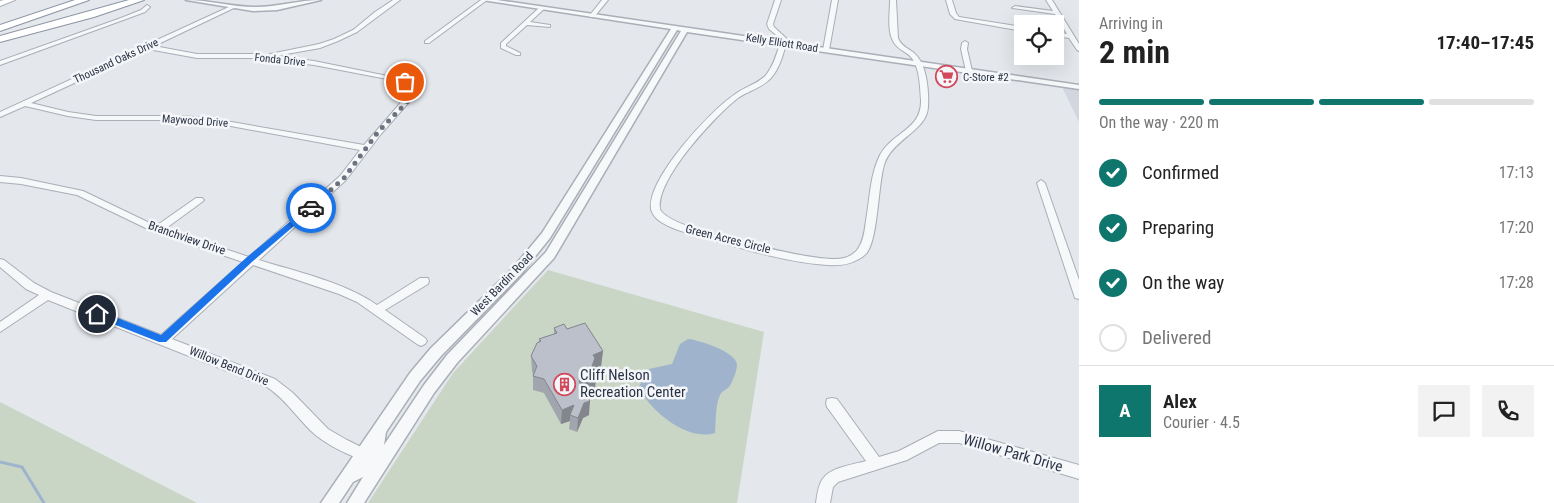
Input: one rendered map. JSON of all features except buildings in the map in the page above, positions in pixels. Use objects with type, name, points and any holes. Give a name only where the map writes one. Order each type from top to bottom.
[{"type":"highway","points":[[0,19],[60,0]]},
{"type":"highway","points":[[0,28],[84,0]]},
{"type":"highway","points":[[0,39],[143,3]]},
{"type":"main road","points":[[0,4],[11,0]]},
{"type":"street","points":[[189,0],[233,8],[277,8],[318,0]]},
{"type":"street","points":[[261,57],[320,46],[355,31],[376,12],[397,0]]},
{"type":"street","points":[[427,42],[484,0]]},
{"type":"street","name":"Kelly Elliott Road","points":[[484,0],[656,25],[678,32],[707,32],[1079,87]]},
{"type":"street","points":[[592,16],[605,0]]},
{"type":"street","points":[[778,0],[770,24],[771,28],[784,39],[783,44]]},
{"type":"street","points":[[826,50],[835,0]]},
{"type":"street","points":[[893,0],[895,37],[900,47],[914,56],[918,64]]},
{"type":"street","points":[[949,0],[953,14],[957,18],[1014,28]]},
{"type":"street","points":[[1049,0],[1079,49]]},
{"type":"street","points":[[0,63],[143,11],[143,3]]},
{"type":"street","name":"Thousand Oaks Drive","points":[[0,115],[233,8]]},
{"type":"street","points":[[518,54],[502,46],[542,8]]},
{"type":"street","points":[[1015,8],[1057,14]]},
{"type":"street","points":[[526,23],[548,26]]},
{"type":"street","name":"West Bardin Road","points":[[328,503],[415,377],[436,352],[517,271],[546,236],[678,32]]},
{"type":"street","name":"West Bardin Road","points":[[355,503],[429,388],[452,359],[531,278],[550,255],[678,32]]},
{"type":"street","points":[[1064,35],[1071,36]]},
{"type":"street","points":[[965,43],[964,50],[969,71]]},
{"type":"street","name":"Green Acres Circle","points":[[783,44],[767,78],[720,109],[672,167],[658,192],[655,205],[660,217],[681,228],[725,241],[828,262],[852,259],[860,254],[866,242],[879,166],[886,152],[920,121],[925,114],[922,80],[918,64]]},
{"type":"street","points":[[314,63],[313,56],[320,46]]},
{"type":"street","name":"Fonda Drive","points":[[149,47],[197,56],[261,57],[314,63],[397,79],[408,84],[414,92],[365,148]]},
{"type":"street","name":"Maywood Drive","points":[[25,104],[96,118],[184,118],[220,122],[365,148]]},
{"type":"street","points":[[162,340],[250,259],[325,196],[344,178],[365,148]]},
{"type":"street","name":"Branchview Drive","points":[[0,179],[55,188],[91,197],[157,230],[343,291],[361,299],[421,341]]},
{"type":"street","points":[[1041,183],[1079,295]]},
{"type":"street","points":[[91,197],[100,191]]},
{"type":"street","points":[[157,230],[199,200]]},
{"type":"street","name":"Willow Bend Drive","points":[[0,262],[30,286],[47,294],[271,383],[284,390],[324,434],[362,454]]},
{"type":"street","points":[[517,271],[531,278]]},
{"type":"street","points":[[377,310],[424,281]]},
{"type":"street","points":[[0,328],[47,294]]},
{"type":"street","points":[[832,403],[876,464]]},
{"type":"street","points":[[346,477],[368,466],[381,463],[377,457],[376,447],[380,429]]},
{"type":"street","name":"Willow Park Drive","points":[[823,503],[828,484],[834,477],[902,456],[938,437],[959,437],[1079,472]]},
{"type":"shaded area","points":[[1062,87],[1079,90],[1079,122]]},
{"type":"green space","points":[[548,270],[764,332],[737,503],[368,503],[453,373]]},
{"type":"green space","points":[[0,402],[197,503],[0,503]]},
{"type":"water","points":[[688,339],[708,344],[724,351],[735,360],[737,365],[729,387],[718,399],[715,433],[697,434],[680,428],[663,417],[637,390],[649,369],[672,364],[680,344]]},
{"type":"waterway","points":[[0,462],[22,467],[44,503]]},
{"type":"way so far","points":[[311,208],[344,178],[378,132],[407,102],[414,92],[405,82]]},
{"type":"place","name":"C-Store #2","points":[[947,77]]},
{"type":"place","name":"Cliff Nelson Recreation Center","points":[[564,384]]},
{"type":"route","points":[[97,314],[162,340],[250,259],[311,208]]}]
